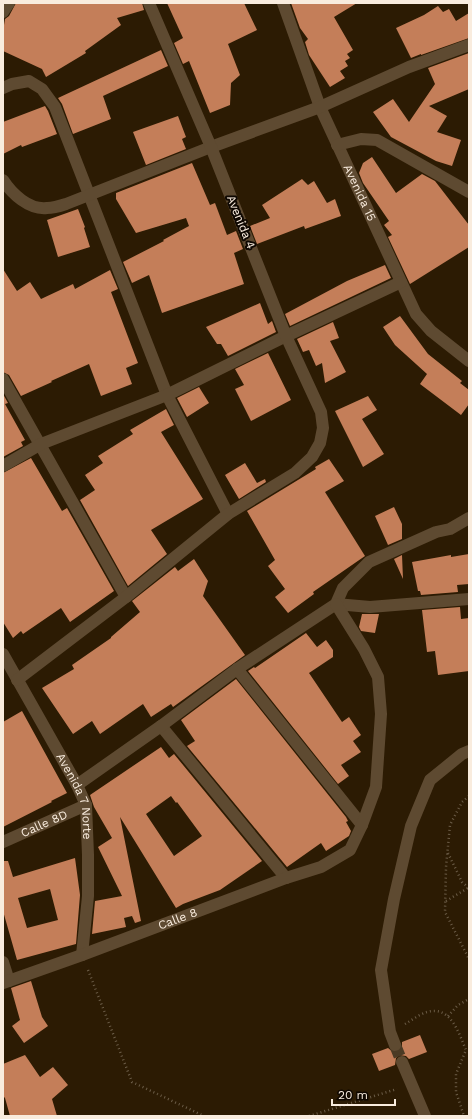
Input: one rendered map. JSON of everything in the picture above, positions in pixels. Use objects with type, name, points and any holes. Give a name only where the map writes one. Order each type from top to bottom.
[{"type":"street","points":[[3,12],[9,3]]},
{"type":"street","name":"Avenida 4","points":[[148,3],[211,146],[286,336],[321,412],[323,428],[320,443],[312,457],[295,473],[228,514]]},
{"type":"street","name":"Avenida 15","points":[[283,3],[320,107],[416,314],[431,331],[469,361]]},
{"type":"street","points":[[3,180],[15,195],[25,202],[36,207],[46,208],[60,206],[89,196],[211,146],[320,107],[409,67],[469,45]]},
{"type":"street","points":[[3,88],[12,84],[29,81],[42,89],[55,107],[167,395],[228,514],[126,597],[18,680]]},
{"type":"street","points":[[337,145],[361,139],[377,140],[469,192]]},
{"type":"street","points":[[3,466],[41,444],[167,395],[286,336],[401,282]]},
{"type":"street","points":[[3,379],[126,597]]},
{"type":"street","points":[[78,785],[161,726],[237,669],[336,604],[343,588],[369,562],[436,532],[450,529],[469,518]]},
{"type":"street","points":[[336,604],[370,607],[469,599]]},
{"type":"street","points":[[336,604],[364,649],[378,677],[381,714],[376,788],[362,825]]},
{"type":"street","name":"Avenida 7 Norte","points":[[3,654],[78,785],[86,806],[88,896],[82,954]]},
{"type":"street","points":[[237,669],[362,825]]},
{"type":"street","points":[[161,726],[286,878]]},
{"type":"street","points":[[395,1045],[390,1032],[381,970],[394,899],[411,826],[430,780],[462,754],[469,751]]},
{"type":"street","name":"Calle 8D","points":[[3,842],[86,806]]},
{"type":"street","name":"Calle 8","points":[[6,982],[286,878],[322,867],[350,850],[362,825]]},
{"type":"street","points":[[3,962],[6,982]]},
{"type":"street","points":[[402,1062],[425,1116]]},
{"type":"path","points":[[469,796],[462,802],[450,825],[447,853],[445,912],[469,959]]},
{"type":"path","points":[[446,902],[469,888],[462,882],[447,853]]},
{"type":"path","points":[[82,954],[132,1082],[204,1116]]},
{"type":"path","points":[[448,1016],[458,1005],[469,999]]},
{"type":"path","points":[[390,1032],[428,1011],[439,1011],[448,1016],[457,1026],[466,1050],[456,1074],[456,1092],[464,1116]]},
{"type":"path","points":[[464,1047],[469,1045]]},
{"type":"path","points":[[309,1116],[412,1084]]},
{"type":"building","points":[[16,3],[142,3],[144,10],[117,18],[121,25],[85,51],[86,53],[46,77],[42,69],[3,51],[3,31],[5,19],[9,16]]},
{"type":"building","points":[[167,3],[244,3],[257,30],[228,44],[240,75],[231,83],[230,105],[210,113],[189,61],[183,64],[174,43],[183,38]]},
{"type":"building","points":[[291,3],[357,3],[334,17],[353,50],[347,54],[350,58],[345,61],[348,66],[340,71],[345,78],[330,87],[309,55],[305,42],[308,39],[300,28]]},
{"type":"building","points":[[438,6],[443,12],[449,9],[456,21],[469,13],[469,38],[411,58],[396,28],[424,15]]},
{"type":"building","points":[[161,50],[168,66],[103,96],[111,119],[73,134],[62,104],[58,98]]},
{"type":"building","points":[[469,53],[469,89],[429,106],[447,116],[437,132],[461,140],[452,166],[436,161],[391,137],[373,112],[393,99],[409,122],[435,84],[428,68]]},
{"type":"building","points":[[45,106],[57,134],[22,147],[21,145],[3,154],[3,122]]},
{"type":"building","points":[[178,116],[186,137],[182,139],[186,149],[146,165],[133,132]]},
{"type":"building","points":[[372,157],[396,193],[422,174],[435,181],[469,225],[469,247],[410,284],[388,237],[392,235],[384,225],[389,221],[363,183],[359,173],[363,163]]},
{"type":"building","points":[[192,163],[210,205],[215,203],[227,235],[236,231],[243,249],[234,253],[244,284],[162,313],[149,275],[132,283],[123,262],[189,226],[186,218],[136,233],[116,199],[116,193]]},
{"type":"building","points":[[302,179],[308,185],[314,181],[327,203],[335,199],[341,216],[305,229],[304,226],[257,244],[250,226],[270,218],[262,205]]},
{"type":"building","points":[[78,209],[85,227],[84,228],[90,247],[58,257],[47,220]]},
{"type":"building","points":[[385,265],[391,278],[290,326],[285,314],[347,281]]},
{"type":"building","points":[[3,269],[17,291],[30,282],[41,299],[73,284],[75,289],[110,270],[118,289],[111,292],[138,363],[126,368],[132,384],[101,396],[89,364],[21,396],[9,375],[3,372]]},
{"type":"building","points":[[260,303],[268,324],[272,321],[276,332],[228,356],[221,344],[217,344],[206,327]]},
{"type":"building","points":[[400,316],[428,354],[462,381],[460,383],[469,390],[469,404],[461,415],[420,384],[427,374],[395,345],[383,327]]},
{"type":"building","points":[[333,322],[339,338],[330,341],[346,372],[325,383],[322,363],[316,366],[309,350],[303,352],[297,339]]},
{"type":"building","points":[[268,353],[291,400],[251,421],[235,389],[244,385],[235,369]]},
{"type":"building","points":[[199,387],[209,403],[187,417],[177,398]]},
{"type":"building","points":[[3,394],[8,403],[5,404],[25,440],[21,442],[23,446],[3,457]]},
{"type":"building","points":[[368,396],[377,410],[362,419],[384,454],[363,467],[335,411]]},
{"type":"building","points":[[166,409],[174,425],[161,432],[203,499],[151,530],[167,554],[128,586],[80,500],[95,490],[85,475],[103,463],[98,456],[133,434],[130,430]]},
{"type":"building","points":[[31,458],[62,511],[67,508],[114,591],[70,622],[61,608],[23,634],[21,631],[13,638],[3,622],[3,473]]},
{"type":"building","points":[[329,459],[344,481],[325,492],[365,556],[313,592],[314,594],[288,613],[275,597],[285,589],[268,566],[275,560],[247,511],[316,469],[315,467]]},
{"type":"building","points":[[245,463],[257,483],[265,479],[266,482],[239,499],[225,475]]},
{"type":"building","points":[[394,507],[402,524],[402,539],[388,545],[375,516]]},
{"type":"building","points":[[469,554],[469,584],[457,585],[458,592],[421,595],[420,591],[418,591],[412,562],[451,555],[451,557]]},
{"type":"building","points":[[402,555],[403,579],[394,559]]},
{"type":"building","points":[[194,559],[208,581],[203,596],[245,655],[173,707],[171,704],[151,717],[143,704],[100,734],[92,721],[73,734],[42,688],[74,669],[72,665],[111,638],[140,612],[132,601],[175,567],[178,571]]},
{"type":"building","points":[[460,607],[461,619],[469,618],[469,671],[438,675],[435,651],[427,652],[422,610]]},
{"type":"building","points":[[362,614],[379,614],[375,633],[361,631],[359,627]]},
{"type":"building","points":[[306,633],[317,647],[326,640],[333,650],[333,657],[309,673],[342,722],[349,717],[361,735],[353,741],[361,752],[341,765],[349,776],[338,784],[248,671],[254,667],[255,668]]},
{"type":"building","points":[[236,679],[346,817],[348,821],[346,822],[351,831],[349,836],[326,851],[321,843],[287,867],[187,746],[195,741],[181,720]]},
{"type":"building","points":[[22,711],[67,793],[3,827],[3,722]]},
{"type":"building","points":[[161,747],[169,758],[174,754],[262,861],[220,890],[176,908],[120,817],[141,921],[135,923],[132,916],[124,918],[126,927],[92,934],[95,901],[122,896],[98,847],[112,838],[94,807],[90,795]],"holes":[[[171,796],[176,803],[177,802],[202,836],[174,856],[146,814]]]},
{"type":"building","points":[[75,858],[80,895],[76,944],[17,960],[3,911],[3,861],[8,861],[13,877]],"holes":[[[50,889],[58,920],[27,928],[18,898]]]},
{"type":"building","points":[[31,981],[42,1017],[48,1026],[24,1043],[12,1026],[20,1020],[11,988]]},
{"type":"building","points":[[420,1035],[427,1052],[409,1059],[406,1056],[399,1055],[396,1058],[395,1065],[379,1071],[372,1054],[388,1048],[393,1052],[398,1052],[402,1047],[402,1042]]},
{"type":"building","points":[[25,1055],[40,1077],[53,1067],[68,1085],[52,1099],[57,1116],[10,1116],[5,1098],[3,1096],[3,1064]]},
{"type":"tunnel","points":[[395,1045],[402,1062]]}]
